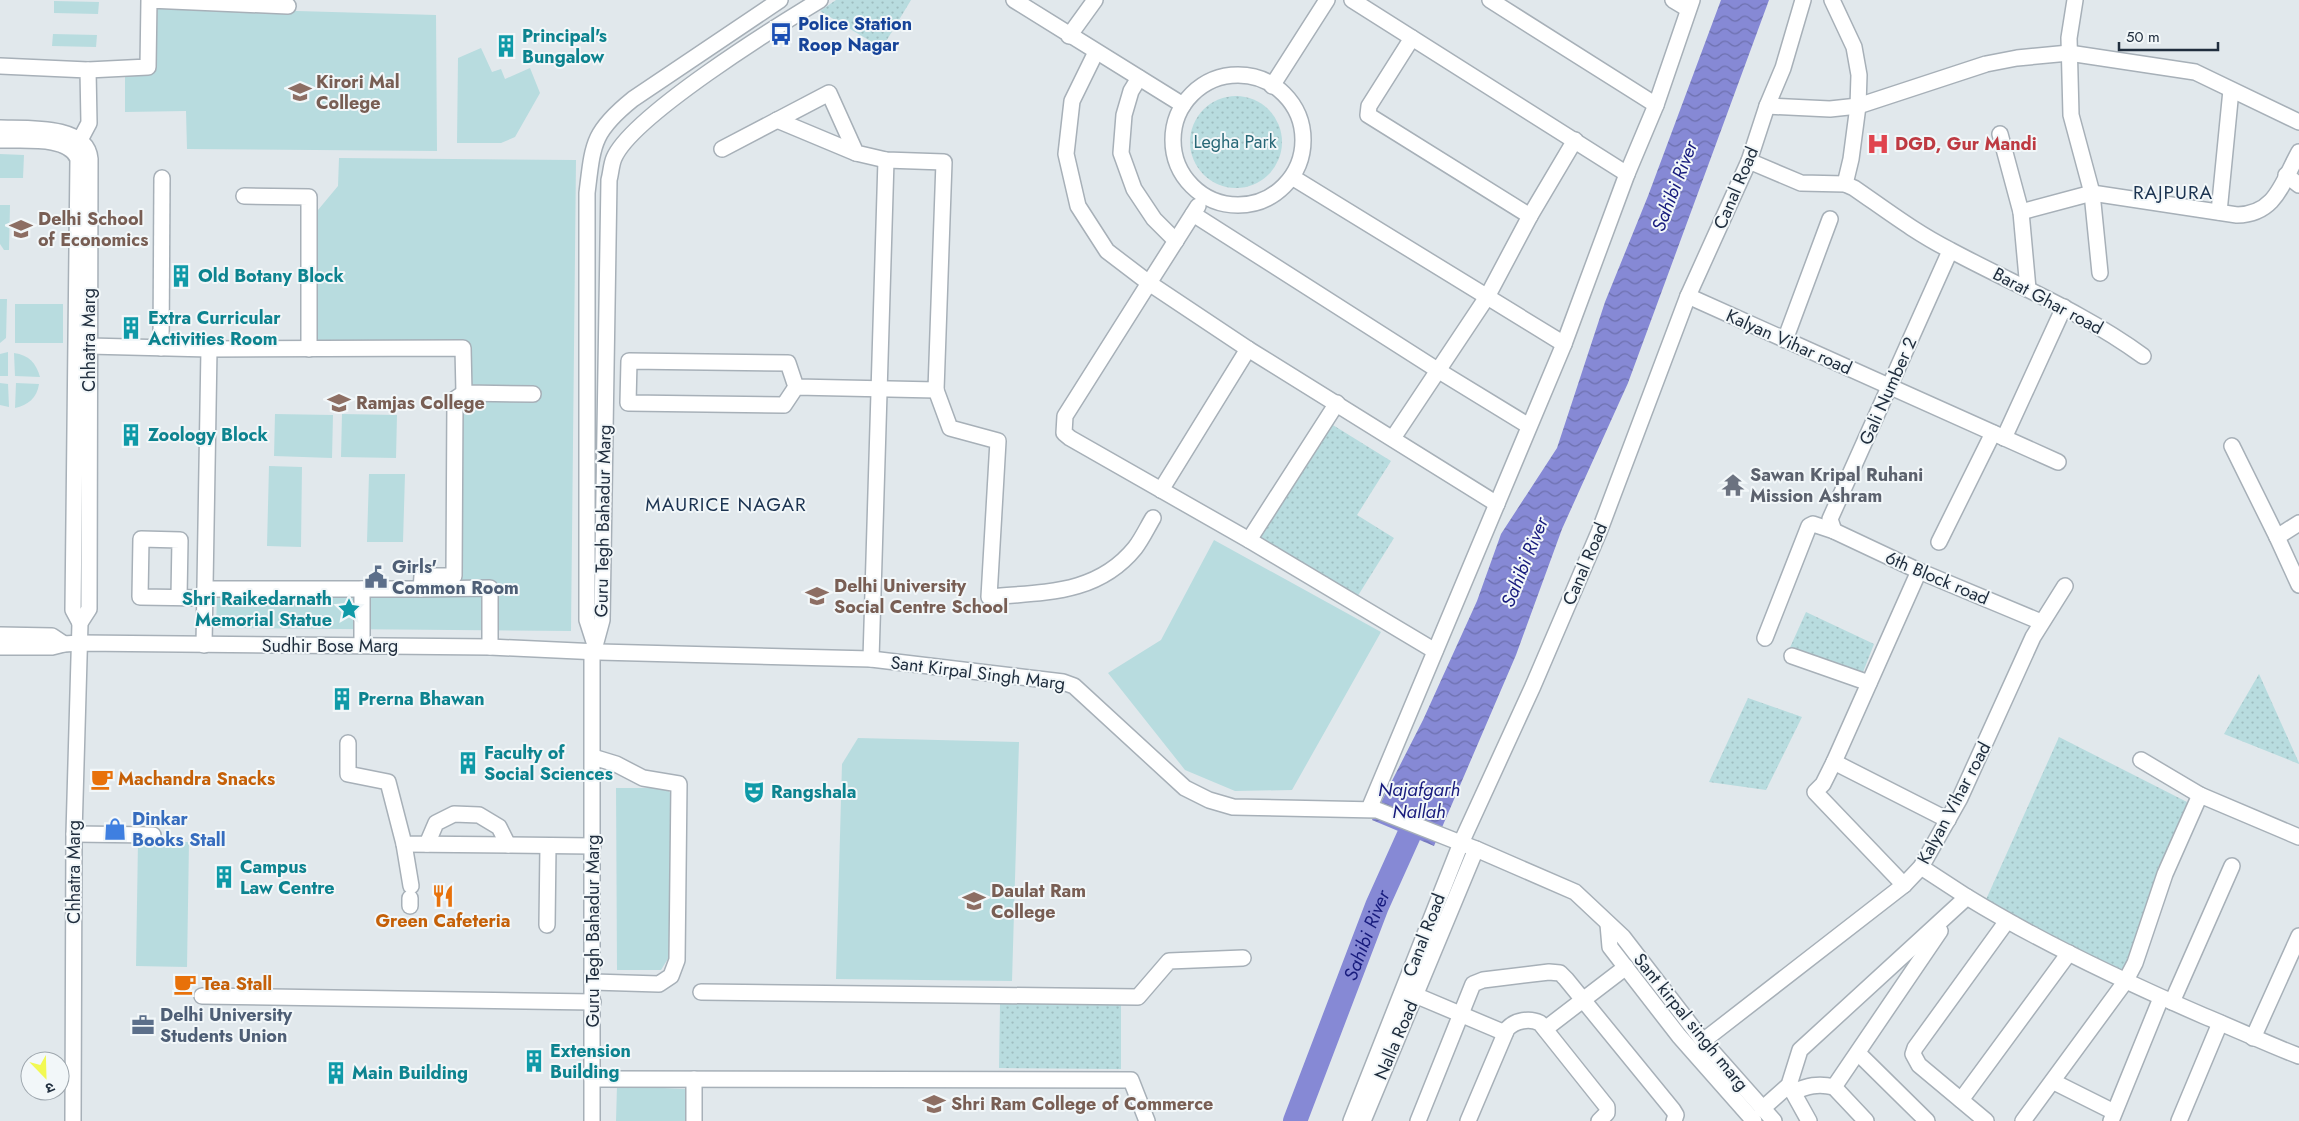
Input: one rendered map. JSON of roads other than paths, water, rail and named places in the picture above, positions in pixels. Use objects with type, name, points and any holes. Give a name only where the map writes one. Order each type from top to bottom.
[{"type":"street","points":[[0,66],[88,70],[148,67],[149,0],[288,6]]},
{"type":"street","name":"Guru Tegh Bahadur Marg","points":[[595,649],[587,620],[587,193],[593,148],[600,133],[612,116],[633,99],[780,0]]},
{"type":"street","name":"Guru Tegh Bahadur Marg","points":[[592,1121],[592,657],[602,620],[609,180],[614,157],[636,129],[681,93],[791,17],[820,0]]},
{"type":"street","points":[[1014,0],[1069,36],[1183,105]]},
{"type":"street","points":[[1069,36],[1095,0]]},
{"type":"street","points":[[1272,86],[1327,0]]},
{"type":"street","points":[[1352,0],[1627,174]]},
{"type":"street","points":[[1490,0],[1656,105]]},
{"type":"street","points":[[1373,810],[1435,651],[1564,344],[1627,174],[1656,105],[1690,4],[1673,0]]},
{"type":"street","name":"Canal Road","points":[[1351,1121],[1456,841],[1533,686],[1599,532],[1688,296],[1749,161],[1767,106],[1783,68],[1803,0]]},
{"type":"street","points":[[1749,161],[1801,183],[1845,184],[1851,159],[1858,106],[1858,75],[1854,47],[1832,0]]},
{"type":"street","points":[[2075,0],[2069,38],[2071,115],[2092,193],[2100,273]]},
{"type":"street","points":[[1412,38],[1368,106],[1368,115],[1530,216]]},
{"type":"street","points":[[1096,52],[1072,101],[1066,154],[1078,206],[1107,251],[1149,283],[1248,349],[1497,504]]},
{"type":"street","points":[[1767,106],[1830,109],[1858,106],[1986,64],[2017,58],[2069,53],[2195,72],[2299,122]]},
{"type":"street","points":[[0,128],[54,131],[80,140],[89,124],[88,70]]},
{"type":"street","points":[[1242,75],[1260,79],[1280,90],[1294,108],[1302,129],[1302,151],[1292,177],[1276,193],[1255,203],[1232,205],[1204,196],[1190,185],[1178,166],[1172,144],[1175,122],[1183,105],[1199,88],[1219,78],[1242,75]]},
{"type":"street","points":[[1139,78],[1131,91],[1124,115],[1121,153],[1134,190],[1154,219],[1176,241]]},
{"type":"street","points":[[2219,212],[2230,90]]},
{"type":"street","points":[[722,149],[829,93],[856,153]]},
{"type":"street","points":[[777,120],[856,153],[886,160],[944,162],[936,390],[950,428],[998,441],[989,596],[1072,589],[1097,580],[1135,548],[1153,518]]},
{"type":"street","points":[[2000,134],[2021,212],[2028,289]]},
{"type":"street","name":"Chhatra Marg","points":[[0,140],[61,143],[75,152],[78,159],[73,610],[80,623]]},
{"type":"street","name":"Chhatra Marg","points":[[73,1121],[74,834],[72,643],[80,623],[89,609],[90,159],[87,149],[80,140]]},
{"type":"street","points":[[1393,438],[1487,297],[1530,216],[1574,140]]},
{"type":"street","points":[[2021,212],[2092,193],[2251,215],[2270,204],[2299,152]]},
{"type":"street","points":[[871,660],[886,160]]},
{"type":"street","points":[[2286,175],[2299,185]]},
{"type":"street","points":[[1292,177],[1564,344]]},
{"type":"street","points":[[161,348],[162,178]]},
{"type":"street","name":"Barat Ghar road","points":[[1845,184],[1854,188],[1922,235],[1950,251],[2064,307],[2114,336],[2143,356]]},
{"type":"street","points":[[244,196],[309,197],[309,349]]},
{"type":"street","points":[[1204,196],[1065,416],[1064,432],[1070,438],[1250,540],[1435,651]]},
{"type":"street","points":[[1193,214],[1439,371],[1529,426]]},
{"type":"street","points":[[1785,340],[1830,218]]},
{"type":"street","name":"Gali Number 2","points":[[1834,531],[1830,519],[1950,251]]},
{"type":"street","name":"Kalyan Vihar road","points":[[1688,296],[1890,388]]},
{"type":"street","points":[[1939,542],[1999,436],[2064,307]]},
{"type":"street","points":[[89,346],[209,349],[463,348],[464,393]]},
{"type":"street","points":[[204,644],[209,349]]},
{"type":"street","points":[[1162,490],[1248,349]]},
{"type":"street","points":[[628,361],[788,363],[796,387],[784,406],[628,403],[628,361]]},
{"type":"street","points":[[796,387],[936,390]]},
{"type":"street","points":[[1890,388],[2058,462]]},
{"type":"street","points":[[422,589],[422,576],[454,576],[455,399],[464,393],[533,394]]},
{"type":"street","points":[[1250,540],[1337,403]]},
{"type":"street","points":[[2232,446],[2299,584]]},
{"type":"street","points":[[2277,537],[2299,523]]},
{"type":"street","name":"6th Block road","points":[[1764,638],[1809,526],[1813,524],[1834,531],[1918,571],[2041,622]]},
{"type":"street","points":[[179,597],[180,540],[141,539],[140,597],[179,597],[205,593],[490,588],[490,647]]},
{"type":"street","points":[[1904,885],[1815,792],[1823,784],[1834,762],[1918,571]]},
{"type":"street","name":"Kalyan Vihar road","points":[[1704,1041],[1904,885],[1921,867],[1960,798],[2041,622],[2064,586]]},
{"type":"street","points":[[362,589],[362,645]]},
{"type":"street","name":"Sudhir Bose Marg","points":[[0,635],[52,636],[72,643]]},
{"type":"street","name":"Sudhir Bose Marg","points":[[0,647],[52,647],[72,643],[595,649]]},
{"type":"street","name":"Sant Kirpal Singh Marg","points":[[595,649],[871,660],[1051,680],[1074,686],[1185,788],[1209,800],[1233,807],[1373,810]]},
{"type":"street","points":[[1792,656],[1869,683]]},
{"type":"street","points":[[348,742],[348,774],[388,782],[404,844],[411,897]]},
{"type":"street","points":[[593,757],[616,764],[643,778],[679,784],[677,960],[671,976],[659,984],[593,982]]},
{"type":"street","points":[[2141,760],[2200,795],[2299,837]]},
{"type":"street","points":[[1834,762],[1948,820]]},
{"type":"street","points":[[2023,1121],[2054,1082],[2125,982],[2135,962],[2165,874],[2200,795]]},
{"type":"street","name":"Sant kirpal singh marg","points":[[1373,810],[1476,849],[1575,892],[1623,937],[1704,1041],[1755,1115]]},
{"type":"street","points":[[427,844],[436,823],[454,814],[479,814],[499,827],[508,845]]},
{"type":"street","points":[[74,834],[153,836]]},
{"type":"street","points":[[404,844],[593,846]]},
{"type":"street","points":[[547,925],[548,846]]},
{"type":"street","name":"Nalla Road","points":[[1363,1121],[1476,849]]},
{"type":"street","points":[[2054,1082],[2112,1117],[2232,866]]},
{"type":"street","points":[[1921,867],[2007,921],[2125,982],[2253,1038],[2298,1052]]},
{"type":"street","points":[[1809,1121],[1791,1088],[1800,1050],[1967,897]]},
{"type":"street","points":[[1834,1087],[1953,911]]},
{"type":"street","points":[[1986,1121],[1919,1065],[1913,1054],[1915,1048],[2007,921]]},
{"type":"street","name":"Sant kirpal singh marg","points":[[1608,924],[1610,947],[1679,1036],[1755,1115],[1774,1121]]},
{"type":"street","points":[[2253,1038],[2299,936]]},
{"type":"street","points":[[1961,1100],[2069,953]]},
{"type":"street","points":[[701,992],[1138,997],[1169,961],[1243,958]]},
{"type":"street","points":[[1545,1029],[1626,967]]},
{"type":"street","points":[[1418,1121],[1473,984],[1483,980],[1549,972],[1560,973],[1583,999],[1673,1110],[1677,1119]]},
{"type":"street","points":[[1415,994],[1505,1033]]},
{"type":"street","points":[[202,996],[593,1002]]},
{"type":"street","points":[[1468,1121],[1505,1033],[1511,1025],[1531,1020],[1540,1023],[1607,1107],[1607,1113],[1599,1121]]},
{"type":"street","points":[[2183,1120],[2220,1023]]},
{"type":"street","points":[[1858,1053],[1927,1121]]},
{"type":"street","points":[[592,1078],[1131,1080],[1148,1121]]},
{"type":"street","points":[[694,1079],[694,1121]]},
{"type":"street","points":[[1755,1115],[1791,1088],[1823,1084],[1834,1087],[1866,1121]]},
{"type":"water","name":"Najafgarh Nallah","points":[[1721,0],[1769,0],[1628,383],[1562,529],[1516,655],[1434,846],[1372,820],[1423,720],[1477,601],[1501,534],[1557,448],[1605,302],[1648,196]]},
{"type":"waterway","name":"Sahibi River","points":[[1295,1121],[1377,906],[1422,806]]},
{"type":"place","name":"Police Station Roop Nagar","points":[[781,34]]},
{"type":"place","name":"Principal's Bungalow","points":[[506,46]]},
{"type":"place","name":"Kirori Mal College","points":[[300,92]]},
{"type":"place","name":"DGD, Gur Mandi","points":[[1878,144]]},
{"type":"place","name":"Delhi School of Economics","points":[[21,229]]},
{"type":"place","name":"Old Botany Block","points":[[181,276]]},
{"type":"place","name":"Extra Curricular Activities Room","points":[[131,328]]},
{"type":"place","name":"Ramjas College","points":[[339,403]]},
{"type":"place","name":"Zoology Block","points":[[131,435]]},
{"type":"place","name":"Sawan Kripal Ruhani Mission Ashram","points":[[1733,485]]},
{"type":"place","name":"Girls' Common Room","points":[[376,577]]},
{"type":"place","name":"Delhi University Social Centre School","points":[[817,596]]},
{"type":"place","name":"Shri Raikedarnath Memorial Statue","points":[[349,609]]},
{"type":"place","name":"Prerna Bhawan","points":[[342,699]]},
{"type":"place","name":"Faculty of Social Sciences","points":[[468,763]]},
{"type":"place","name":"Machandra Snacks","points":[[102,779]]},
{"type":"place","name":"Rangshala","points":[[754,792]]},
{"type":"place","name":"Dinkar Books Stall","points":[[115,829]]},
{"type":"place","name":"Campus Law Centre","points":[[224,877]]},
{"type":"place","name":"Green Cafeteria","points":[[443,896]]},
{"type":"place","name":"Daulat Ram College","points":[[974,901]]},
{"type":"place","name":"Tea Stall","points":[[185,984]]},
{"type":"place","name":"Delhi University Students Union","points":[[143,1025]]},
{"type":"place","name":"Extension Building","points":[[534,1061]]},
{"type":"place","name":"Main Building","points":[[336,1073]]},
{"type":"place","name":"Shri Ram College of Commerce","points":[[934,1104]]},
{"type":"district","name":"RAJPURA","points":[[2173,192]]},
{"type":"district","name":"MAURICE NAGAR","points":[[726,504]]},
{"type":"park label","name":"Legha Park","points":[[1235,142]]}]
